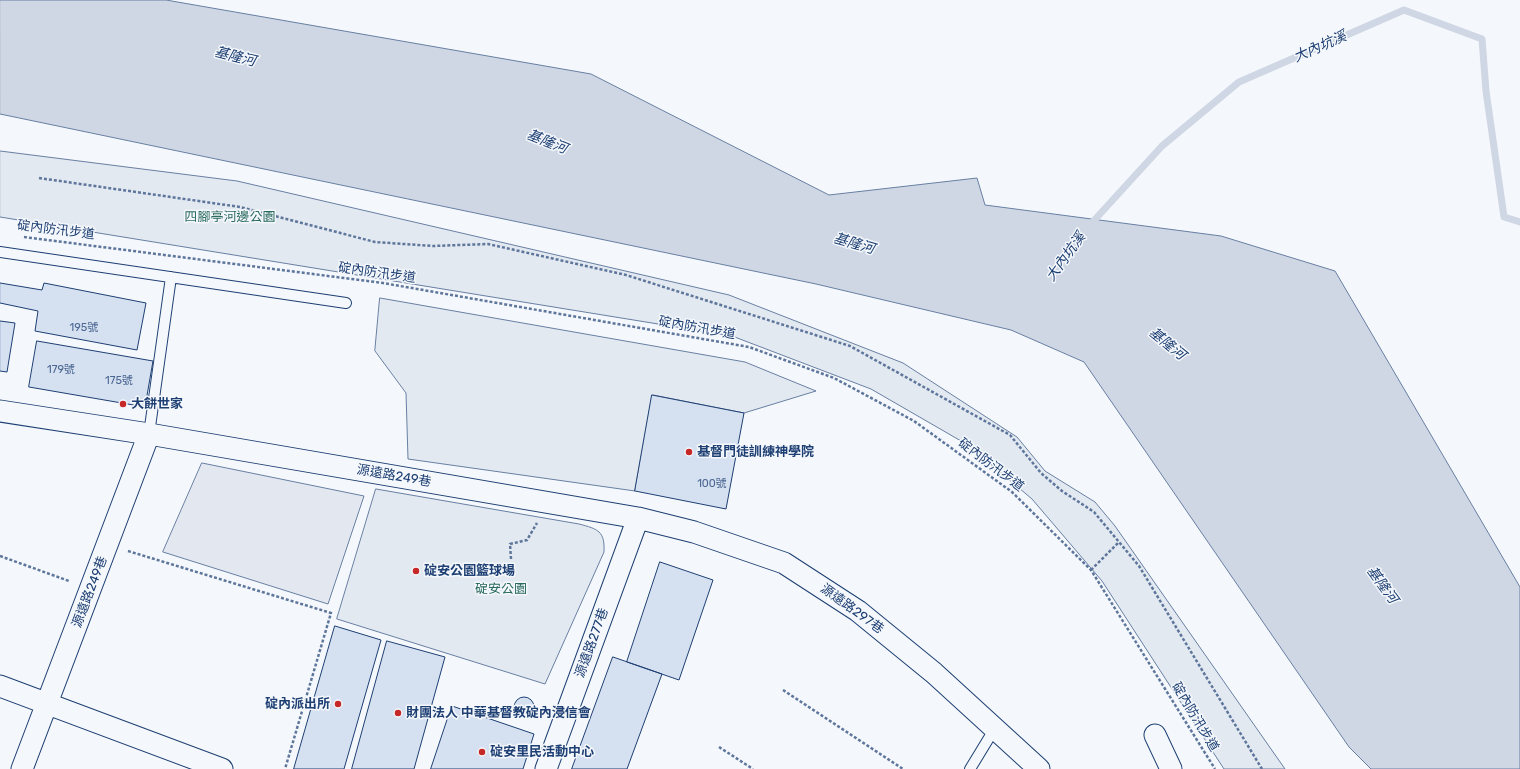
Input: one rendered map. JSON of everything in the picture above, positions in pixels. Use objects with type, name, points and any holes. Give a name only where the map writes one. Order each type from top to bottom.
[{"type":"street","name":"源遠路249巷","points":[[0,411],[149,434],[638,518]]},
{"type":"street","name":"源遠路249巷","points":[[22,769],[149,434]]},
{"type":"street","name":"源遠路297巷","points":[[638,518],[694,532],[784,563],[858,611],[934,673],[996,728],[1039,769]]},
{"type":"street","name":"源遠路277巷","points":[[546,769],[638,518]]},
{"type":"street","points":[[0,686],[222,769]]},
{"type":"street","points":[[1155,735],[1172,769]]},
{"type":"lane","points":[[0,252],[346,303]]},
{"type":"lane","points":[[149,434],[171,277]]},
{"type":"lane","points":[[970,769],[996,728]]},
{"type":"path","points":[[39,178],[240,207],[375,242],[433,246],[488,244],[626,275],[843,344],[1010,435],[1041,473],[1062,491],[1094,512],[1139,566],[1262,769]]},
{"type":"path","name":"碇內防汛步道","points":[[23,236],[383,283],[749,347],[834,378],[914,420],[1012,492],[1091,570],[1215,769]]},
{"type":"path","points":[[512,559],[510,544],[527,540],[540,517]]},
{"type":"path","points":[[1091,570],[1119,542]]},
{"type":"path","points":[[108,544],[331,613],[285,769]]},
{"type":"path","points":[[0,556],[91,589]]},
{"type":"path","points":[[783,690],[903,769]]},
{"type":"path","points":[[719,747],[753,769]]},
{"type":"green space","name":"四腳亭河邊公園","points":[[0,151],[237,181],[729,295],[903,363],[1017,437],[1045,471],[1095,502],[1115,526],[1285,769],[1224,769],[1102,581],[1032,499],[968,445],[871,389],[732,336],[0,217]]},
{"type":"green space","points":[[380,298],[745,362],[816,391],[744,413],[653,395],[635,491],[408,459],[406,393],[375,351]]},
{"type":"green space","name":"碇安公園","points":[[376,489],[579,524],[596,530],[602,535],[604,552],[545,684],[337,619]]},
{"type":"shaded area","points":[[202,463],[364,496],[328,604],[163,552]]},
{"type":"water","name":"基隆河","points":[[0,0],[166,0],[591,74],[829,195],[977,178],[985,205],[1221,236],[1335,271],[1520,587],[1520,769],[1371,769],[1349,747],[1084,362],[1011,330],[816,284],[0,114]]},
{"type":"building","points":[[0,283],[42,290],[44,283],[146,303],[137,350],[35,331],[38,311],[0,303]]},
{"type":"building","points":[[0,321],[15,323],[7,372],[0,371]]},
{"type":"building","points":[[37,341],[153,361],[145,407],[29,387]]},
{"type":"building","name":"基督門徒訓練神學院","points":[[652,395],[744,413],[726,509],[635,491]]},
{"type":"building","points":[[660,562],[713,580],[679,680],[627,662]]},
{"type":"building","name":"碇內派出所","points":[[335,626],[381,640],[344,769],[294,769]]},
{"type":"building","name":"財團法人 中華基督教碇內浸信會","points":[[387,641],[445,657],[414,769],[352,769]]},
{"type":"building","points":[[613,657],[662,674],[627,769],[572,769]]},
{"type":"building","points":[[520,697],[528,697],[534,703],[534,711],[528,717],[520,717],[514,711],[514,703]]},
{"type":"building","name":"碇安里民活動中心","points":[[452,706],[534,734],[523,769],[431,769]]},
{"type":"waterway","name":"大內坑溪","points":[[1089,226],[1162,146],[1239,82],[1404,10],[1482,39],[1486,91],[1504,217],[1520,222]]},
{"type":"place","name":"大餅世家","points":[[123,404]]},
{"type":"place","name":"基督門徒訓練神學院","points":[[689,452]]},
{"type":"place","name":"碇安公園籃球場","points":[[416,571]]},
{"type":"place","name":"碇內派出所","points":[[338,704]]},
{"type":"place","name":"財團法人 中華基督教碇內浸信會","points":[[398,713]]},
{"type":"place","name":"碇安里民活動中心","points":[[482,752]]}]
